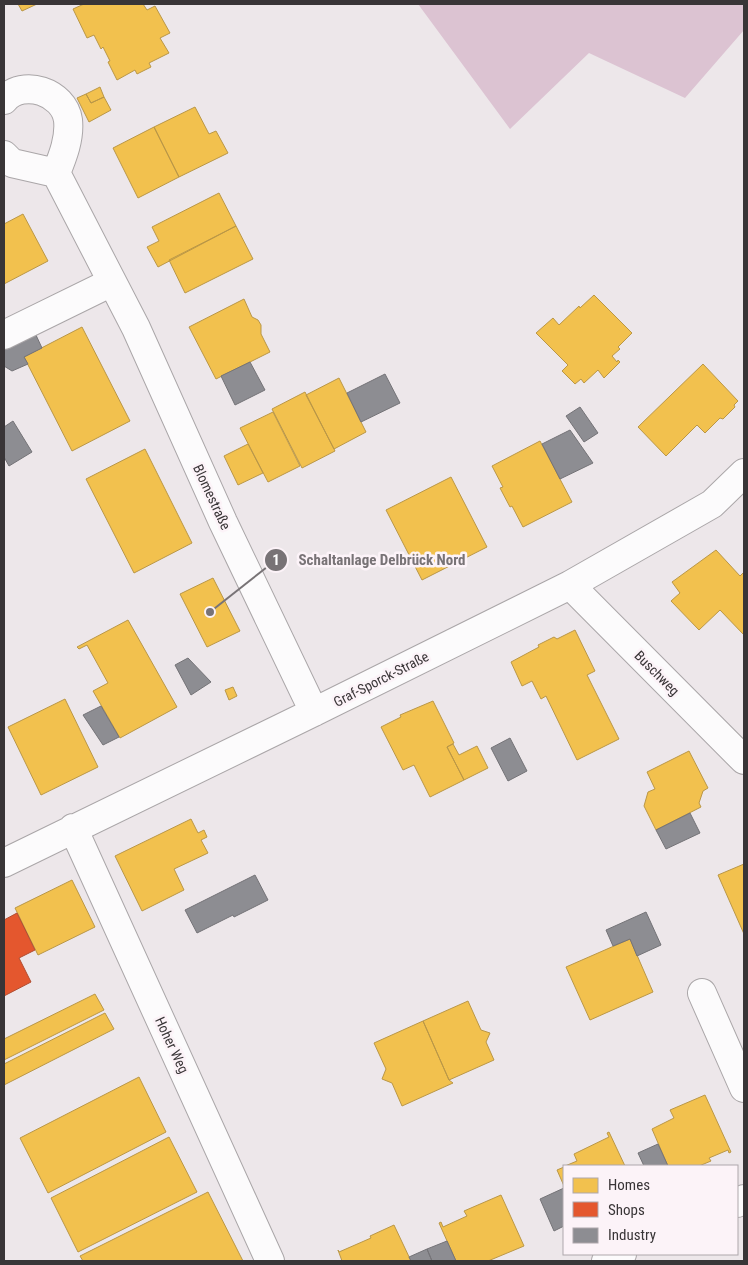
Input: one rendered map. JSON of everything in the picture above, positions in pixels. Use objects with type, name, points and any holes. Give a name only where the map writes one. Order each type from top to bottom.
[{"type":"street","points":[[4,100],[7,96],[23,89],[47,93],[60,105],[68,118],[68,137],[56,173],[12,163],[4,155]]},
{"type":"street","name":"Blomestraße","points":[[56,173],[136,328],[223,522],[314,712]]},
{"type":"street","points":[[4,335],[112,282]]},
{"type":"street","name":"Graf-Sporck-Straße","points":[[4,863],[570,585],[712,504],[744,473]]},
{"type":"street","name":"Buschweg","points":[[570,585],[744,760]]},
{"type":"street","name":"Hoher Weg","points":[[73,828],[270,1261]]},
{"type":"street","points":[[702,993],[744,1088]]},
{"type":"street","points":[[606,1261],[620,1255]]},
{"type":"shaded area","points":[[418,4],[744,4],[744,30],[685,98],[589,53],[510,129]]},
{"type":"building: Homes","points":[[18,4],[37,4],[22,11]]},
{"type":"building: Homes","points":[[84,4],[143,4],[147,10],[155,6],[170,33],[160,38],[169,53],[149,63],[151,67],[137,74],[135,70],[117,80],[103,47],[101,49],[94,35],[87,38],[73,9]]},
{"type":"building: Homes","points":[[100,87],[104,97],[91,103],[86,94]]},
{"type":"building: Homes","points":[[86,94],[91,103],[104,97],[111,110],[89,122],[77,98]]},
{"type":"building: Homes","points":[[195,107],[209,134],[216,131],[228,153],[179,177],[154,127]]},
{"type":"building: Homes","points":[[154,127],[179,177],[138,198],[113,148]]},
{"type":"building: Homes","points":[[219,193],[236,226],[158,267],[147,247],[159,241],[152,227]]},
{"type":"building: Homes","points":[[23,214],[48,261],[4,284],[4,224]]},
{"type":"building: Homes","points":[[236,226],[253,259],[185,293],[169,260]]},
{"type":"building: Homes","points":[[594,295],[632,333],[612,356],[617,362],[618,360],[620,362],[604,378],[598,370],[584,383],[581,379],[575,384],[562,371],[568,365],[536,333],[553,318],[559,325]]},
{"type":"building: Homes","points":[[244,299],[252,317],[258,320],[261,325],[261,334],[270,352],[216,379],[189,327]]},
{"type":"building: Homes","points":[[82,327],[130,421],[72,451],[24,357]]},
{"type":"building: Homes","points":[[703,364],[738,401],[734,405],[735,407],[723,419],[720,418],[705,433],[697,425],[666,456],[638,427]]},
{"type":"building: Homes","points":[[339,378],[366,432],[334,449],[306,395]]},
{"type":"building: Homes","points":[[305,392],[335,451],[302,468],[272,409]]},
{"type":"building: Homes","points":[[273,412],[300,466],[268,482],[240,428]]},
{"type":"building: Homes","points":[[540,441],[572,502],[523,527],[500,488],[503,487],[492,466]]},
{"type":"building: Homes","points":[[248,444],[263,473],[238,485],[224,456]]},
{"type":"building: Homes","points":[[145,449],[192,543],[134,573],[86,479]]},
{"type":"building: Homes","points":[[451,477],[487,547],[422,580],[386,510]]},
{"type":"building: Homes","points":[[716,550],[740,576],[744,572],[744,635],[720,610],[699,630],[671,601],[680,593],[672,582]]},
{"type":"building: Homes","points":[[213,578],[240,631],[207,647],[180,594]]},
{"type":"building: Homes","points":[[128,620],[177,707],[120,738],[93,691],[108,683],[87,645],[79,649],[77,647]]},
{"type":"building: Homes","points":[[575,630],[595,671],[587,675],[619,739],[577,760],[546,696],[541,699],[532,681],[522,686],[511,662],[554,637],[557,639]]},
{"type":"building: Homes","points":[[233,687],[237,696],[229,700],[225,690]]},
{"type":"building: Homes","points":[[65,699],[98,767],[41,795],[8,727]]},
{"type":"building: Homes","points":[[433,701],[454,743],[447,747],[464,780],[430,797],[414,765],[403,770],[381,727],[401,717],[400,715]]},
{"type":"building: Homes","points":[[453,744],[459,755],[477,746],[488,768],[464,780],[447,747]]},
{"type":"building: Homes","points":[[689,751],[708,788],[703,791],[699,803],[701,807],[656,830],[644,806],[648,792],[655,789],[647,772]]},
{"type":"building: Homes","points":[[191,819],[198,833],[204,830],[207,837],[201,840],[208,853],[174,869],[184,890],[142,911],[115,856]]},
{"type":"building: Homes","points":[[744,864],[744,934],[718,875]]},
{"type":"building: Homes","points":[[72,880],[95,927],[38,955],[15,908]]},
{"type":"building: Homes","points":[[630,939],[653,992],[590,1020],[566,967]]},
{"type":"building: Homes","points":[[95,994],[104,1010],[4,1060],[4,1039]]},
{"type":"building: Homes","points":[[468,1001],[481,1030],[490,1033],[486,1042],[494,1060],[449,1080],[423,1021]]},
{"type":"building: Homes","points":[[105,1013],[114,1029],[4,1085],[4,1064]]},
{"type":"building: Homes","points":[[423,1021],[449,1080],[453,1083],[402,1106],[392,1083],[382,1079],[386,1069],[374,1043]]},
{"type":"building: Homes","points":[[139,1077],[166,1132],[48,1193],[20,1138]]},
{"type":"building: Homes","points":[[705,1095],[731,1152],[729,1153],[728,1150],[709,1158],[711,1161],[701,1165],[668,1165],[652,1129],[674,1118],[670,1110]]},
{"type":"building: Homes","points":[[609,1132],[625,1165],[567,1165],[577,1161],[574,1154],[609,1137],[607,1133]]},
{"type":"building: Homes","points":[[169,1137],[197,1192],[78,1252],[51,1198]]},
{"type":"building: Homes","points":[[563,1167],[563,1184],[557,1170]]},
{"type":"building: Homes","points":[[208,1192],[243,1261],[83,1261],[80,1256]]},
{"type":"building: Homes","points":[[501,1195],[524,1246],[488,1261],[456,1261],[439,1223],[441,1222],[443,1227],[467,1216],[464,1211]]},
{"type":"building: Homes","points":[[394,1225],[411,1261],[342,1261],[338,1250],[339,1252],[371,1238],[370,1236]]},
{"type":"building: Shops","points":[[17,913],[35,950],[19,958],[31,982],[4,996],[4,920]]},
{"type":"building: Industry","points":[[35,333],[42,348],[24,357],[28,364],[12,371],[4,366],[4,348]]},
{"type":"building: Industry","points":[[250,362],[265,390],[235,405],[221,376]]},
{"type":"building: Industry","points":[[385,374],[400,403],[361,422],[347,393]]},
{"type":"building: Industry","points":[[580,407],[598,433],[584,442],[566,416]]},
{"type":"building: Industry","points":[[13,421],[32,452],[9,466],[4,457],[4,427]]},
{"type":"building: Industry","points":[[570,430],[593,463],[560,479],[542,444]]},
{"type":"building: Industry","points":[[188,658],[211,682],[191,695],[175,665]]},
{"type":"building: Industry","points":[[101,706],[119,737],[103,745],[83,715]]},
{"type":"building: Industry","points":[[510,738],[527,771],[508,781],[491,748]]},
{"type":"building: Industry","points":[[690,813],[700,833],[666,849],[656,830]]},
{"type":"building: Industry","points":[[255,875],[268,900],[197,933],[185,910]]},
{"type":"building: Industry","points":[[646,912],[661,945],[637,956],[630,939],[613,946],[606,930]]},
{"type":"building: Industry","points":[[658,1144],[668,1165],[644,1165],[638,1153]]},
{"type":"building: Industry","points":[[563,1188],[563,1226],[554,1231],[540,1199]]},
{"type":"building: Industry","points":[[447,1241],[456,1261],[432,1261],[427,1249]]},
{"type":"building: Industry","points":[[427,1249],[432,1261],[411,1261],[409,1257]]},
{"type":"place","name":"Schaltanlage Delbrück Nord","points":[[210,612]]}]
